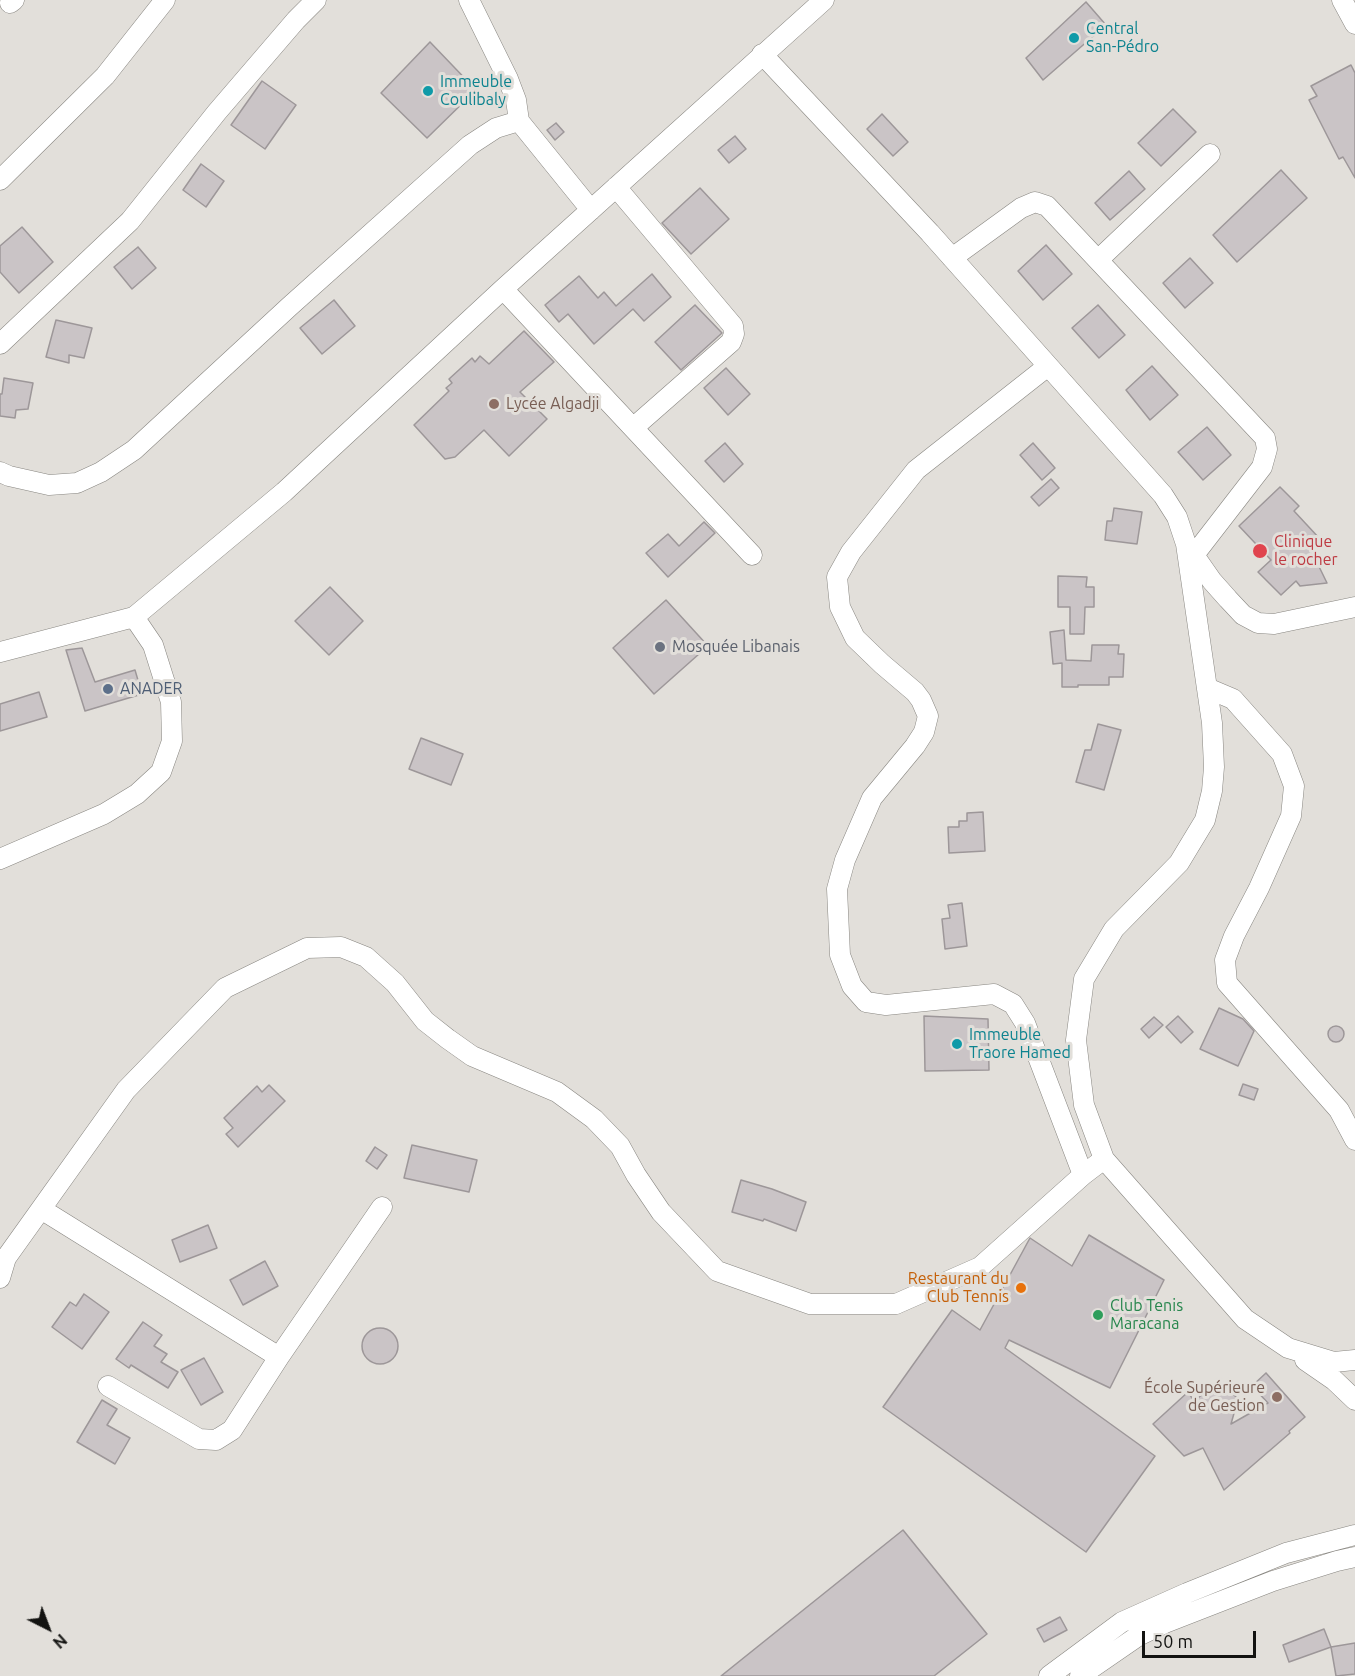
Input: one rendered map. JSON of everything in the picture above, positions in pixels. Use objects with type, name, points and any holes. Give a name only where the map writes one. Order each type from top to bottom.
[{"type":"street","points":[[0,180],[105,75],[165,0]]},
{"type":"street","points":[[0,344],[130,221],[217,112],[316,0]]},
{"type":"street","points":[[469,0],[508,79],[516,100],[519,121],[591,210]]},
{"type":"street","points":[[0,652],[134,617],[284,492],[503,289],[824,0]]},
{"type":"street","points":[[1342,0],[1355,24]]},
{"type":"street","points":[[762,54],[952,258],[1163,495],[1177,517],[1190,549],[1212,580],[1243,615],[1258,622],[1274,624],[1355,607]]},
{"type":"street","points":[[0,472],[49,485],[77,483],[101,472],[134,450],[290,306],[470,146],[496,128],[519,121]]},
{"type":"street","points":[[1098,260],[1210,154]]},
{"type":"street","points":[[616,188],[733,326],[734,334],[731,342],[633,428]]},
{"type":"street","points":[[952,258],[1021,208],[1035,202],[1047,206],[1265,438],[1267,449],[1262,467],[1190,549],[1212,723],[1214,767],[1212,791],[1205,820],[1179,863],[1114,929],[1083,979],[1076,1040],[1084,1105],[1104,1159],[1245,1319],[1334,1380],[1355,1400]]},
{"type":"street","points":[[503,289],[752,555]]},
{"type":"street","points":[[1048,366],[916,470],[851,552],[837,577],[840,607],[855,638],[915,692],[928,716],[924,732],[915,746],[872,798],[845,860],[837,889],[840,955],[852,986],[866,1002],[886,1005],[994,994],[1013,1004],[1025,1023],[1083,1176]]},
{"type":"street","points":[[0,859],[104,814],[137,794],[161,772],[172,741],[171,702],[153,645],[134,617]]},
{"type":"street","points":[[1207,688],[1233,699],[1282,754],[1294,786],[1291,816],[1224,960],[1227,983],[1340,1110],[1355,1140]]},
{"type":"street","points":[[0,1278],[6,1258],[126,1090],[225,988],[307,948],[341,947],[366,957],[395,983],[425,1021],[472,1056],[557,1092],[594,1119],[620,1146],[662,1212],[717,1271],[810,1304],[896,1304],[980,1267],[1104,1159]]},
{"type":"street","points":[[108,1386],[199,1439],[216,1440],[232,1430],[382,1207]]},
{"type":"street","points":[[40,1209],[279,1357]]},
{"type":"street","points":[[1288,1348],[1334,1362],[1355,1360]]},
{"type":"street","points":[[1049,1676],[1122,1622],[1286,1553],[1355,1535]]},
{"type":"street","points":[[1080,1676],[1138,1636],[1165,1623],[1273,1581],[1355,1557]]},
{"type":"building","points":[[1086,2],[1106,25],[1043,80],[1026,58]]},
{"type":"building","name":"Immeuble Coulibaly","points":[[430,42],[476,90],[427,138],[381,93]]},
{"type":"building","points":[[1351,65],[1355,73],[1355,178],[1343,157],[1339,159],[1309,100],[1317,96],[1311,86]]},
{"type":"building","points":[[262,81],[296,105],[265,149],[231,125]]},
{"type":"building","points":[[1173,109],[1196,132],[1161,166],[1138,143]]},
{"type":"building","points":[[882,114],[908,142],[893,156],[867,129]]},
{"type":"building","points":[[556,123],[564,132],[555,140],[547,130]]},
{"type":"building","points":[[735,136],[746,149],[729,163],[718,150]]},
{"type":"building","points":[[201,164],[224,181],[206,207],[183,190]]},
{"type":"building","points":[[1281,170],[1307,198],[1237,262],[1213,235]]},
{"type":"building","points":[[1129,171],[1145,189],[1110,220],[1095,203]]},
{"type":"building","points":[[700,188],[729,219],[691,254],[662,223]]},
{"type":"building","points":[[22,227],[53,262],[19,293],[0,272],[0,246]]},
{"type":"building","points":[[1046,245],[1072,274],[1043,300],[1018,271]]},
{"type":"building","points":[[138,247],[156,268],[132,289],[114,267]]},
{"type":"building","points":[[1190,258],[1213,283],[1185,308],[1163,283]]},
{"type":"building","points":[[652,274],[671,297],[644,321],[633,309],[594,344],[568,314],[559,322],[545,305],[579,276],[598,298],[604,292],[616,306]]},
{"type":"building","points":[[334,300],[355,326],[322,354],[300,328]]},
{"type":"building","points":[[695,305],[722,333],[681,370],[655,342]]},
{"type":"building","points":[[1098,305],[1125,335],[1099,358],[1072,328]]},
{"type":"building","points":[[56,320],[92,328],[84,358],[69,355],[69,363],[46,357]]},
{"type":"building","points":[[524,331],[554,362],[520,392],[547,419],[509,456],[484,430],[455,457],[445,459],[414,425],[449,391],[446,388],[452,383],[449,379],[472,358],[475,362],[480,356],[489,364]]},
{"type":"building","points":[[1152,366],[1178,395],[1150,420],[1126,390]]},
{"type":"building","points":[[726,368],[750,394],[728,415],[704,388]]},
{"type":"building","points":[[4,378],[33,383],[28,409],[16,410],[15,418],[0,416],[0,394],[2,394]]},
{"type":"building","points":[[1207,427],[1231,455],[1203,480],[1178,452]]},
{"type":"building","points":[[725,443],[743,464],[724,482],[705,461]]},
{"type":"building","points":[[1033,443],[1055,468],[1042,480],[1020,455]]},
{"type":"building","points":[[1051,479],[1059,488],[1039,506],[1031,497]]},
{"type":"building","points":[[1280,487],[1299,506],[1294,511],[1320,539],[1310,548],[1327,583],[1300,586],[1296,581],[1281,595],[1258,572],[1271,560],[1239,526]]},
{"type":"building","points":[[1114,508],[1142,512],[1137,544],[1105,540],[1107,521],[1112,521]]},
{"type":"building","points":[[704,522],[715,533],[668,577],[646,553],[668,534],[679,546]]},
{"type":"building","points":[[1058,576],[1087,577],[1086,587],[1094,587],[1094,607],[1085,607],[1084,634],[1070,634],[1070,607],[1058,607]]},
{"type":"building","points":[[330,587],[363,621],[329,655],[295,621]]},
{"type":"building","points":[[666,600],[708,646],[654,694],[613,648]]},
{"type":"building","points":[[1064,630],[1066,660],[1091,661],[1092,645],[1119,645],[1118,654],[1124,654],[1123,677],[1109,677],[1109,685],[1062,687],[1062,663],[1053,664],[1050,632]]},
{"type":"building","points":[[82,648],[95,682],[135,670],[142,694],[85,711],[66,650]]},
{"type":"building","points":[[39,692],[47,717],[0,731],[0,704]]},
{"type":"building","points":[[1098,724],[1121,730],[1104,790],[1076,782],[1085,750],[1091,750]]},
{"type":"building","points":[[421,738],[463,754],[451,785],[409,769]]},
{"type":"building","points":[[983,812],[985,851],[949,853],[948,827],[959,827],[959,821],[967,821],[967,813]]},
{"type":"building","points":[[962,903],[967,946],[945,949],[942,919],[950,918],[948,905]]},
{"type":"building","points":[[1219,1008],[1243,1019],[1254,1031],[1238,1066],[1200,1049]]},
{"type":"building","name":"Immeuble Traore Hamed","points":[[924,1016],[988,1019],[989,1070],[925,1071]]},
{"type":"building","points":[[1178,1016],[1193,1032],[1181,1043],[1166,1027]]},
{"type":"building","points":[[1154,1017],[1163,1025],[1149,1038],[1141,1029]]},
{"type":"building","points":[[1333,1026],[1339,1026],[1344,1034],[1342,1040],[1333,1042],[1328,1037],[1328,1031]]},
{"type":"building","points":[[1243,1084],[1258,1089],[1254,1100],[1239,1095]]},
{"type":"building","points":[[269,1085],[285,1101],[238,1147],[226,1134],[233,1128],[224,1118],[257,1086],[262,1092]]},
{"type":"building","points":[[412,1145],[477,1160],[469,1192],[404,1178]]},
{"type":"building","points":[[375,1147],[387,1155],[377,1169],[366,1161]]},
{"type":"building","points":[[741,1180],[806,1202],[796,1231],[764,1219],[763,1221],[732,1212]]},
{"type":"building","points":[[208,1225],[217,1248],[180,1262],[172,1240]]},
{"type":"building","points":[[1089,1235],[1164,1280],[1110,1388],[1009,1340],[1005,1348],[1155,1456],[1086,1552],[883,1407],[952,1310],[980,1330],[1030,1238],[1072,1266]]},
{"type":"building","points":[[265,1261],[278,1286],[243,1305],[230,1280]]},
{"type":"building","points":[[84,1294],[109,1312],[82,1349],[52,1327],[70,1302],[76,1306]]},
{"type":"building","points":[[143,1322],[162,1335],[154,1346],[167,1354],[161,1362],[178,1372],[168,1388],[131,1365],[129,1368],[116,1359]]},
{"type":"building","points":[[380,1328],[393,1333],[398,1346],[393,1359],[380,1364],[367,1359],[362,1346],[367,1333]]},
{"type":"building","points":[[204,1358],[223,1392],[201,1405],[181,1370]]},
{"type":"building","points":[[1266,1373],[1305,1417],[1289,1431],[1290,1433],[1224,1490],[1203,1448],[1184,1456],[1153,1424],[1188,1392],[1194,1401],[1220,1381],[1238,1399],[1231,1424],[1268,1403],[1252,1386]]},
{"type":"building","points":[[102,1400],[117,1409],[107,1425],[130,1438],[115,1464],[77,1442]]},
{"type":"building","points":[[903,1530],[987,1634],[934,1676],[721,1676]]},
{"type":"building","points":[[1060,1617],[1067,1630],[1044,1642],[1037,1629]]},
{"type":"building","points":[[1324,1629],[1331,1647],[1289,1662],[1283,1645]]},
{"type":"building","points":[[1355,1643],[1355,1674],[1336,1676],[1331,1647]]},
{"type":"place","name":"Central San-Pédro","points":[[1074,38]]},
{"type":"place","name":"Immeuble Coulibaly","points":[[428,91]]},
{"type":"place","name":"Lycée Algadji","points":[[494,404]]},
{"type":"place","name":"Clinique le rocher","points":[[1260,551]]},
{"type":"place","name":"Mosquée Libanais","points":[[660,647]]},
{"type":"place","name":"ANADER","points":[[108,689]]},
{"type":"place","name":"Immeuble Traore Hamed","points":[[957,1044]]},
{"type":"place","name":"Restaurant du Club Tennis","points":[[1021,1288]]},
{"type":"place","name":"Club Tenis Maracana","points":[[1098,1315]]},
{"type":"place","name":"École Supérieure de Gestion","points":[[1277,1397]]}]
